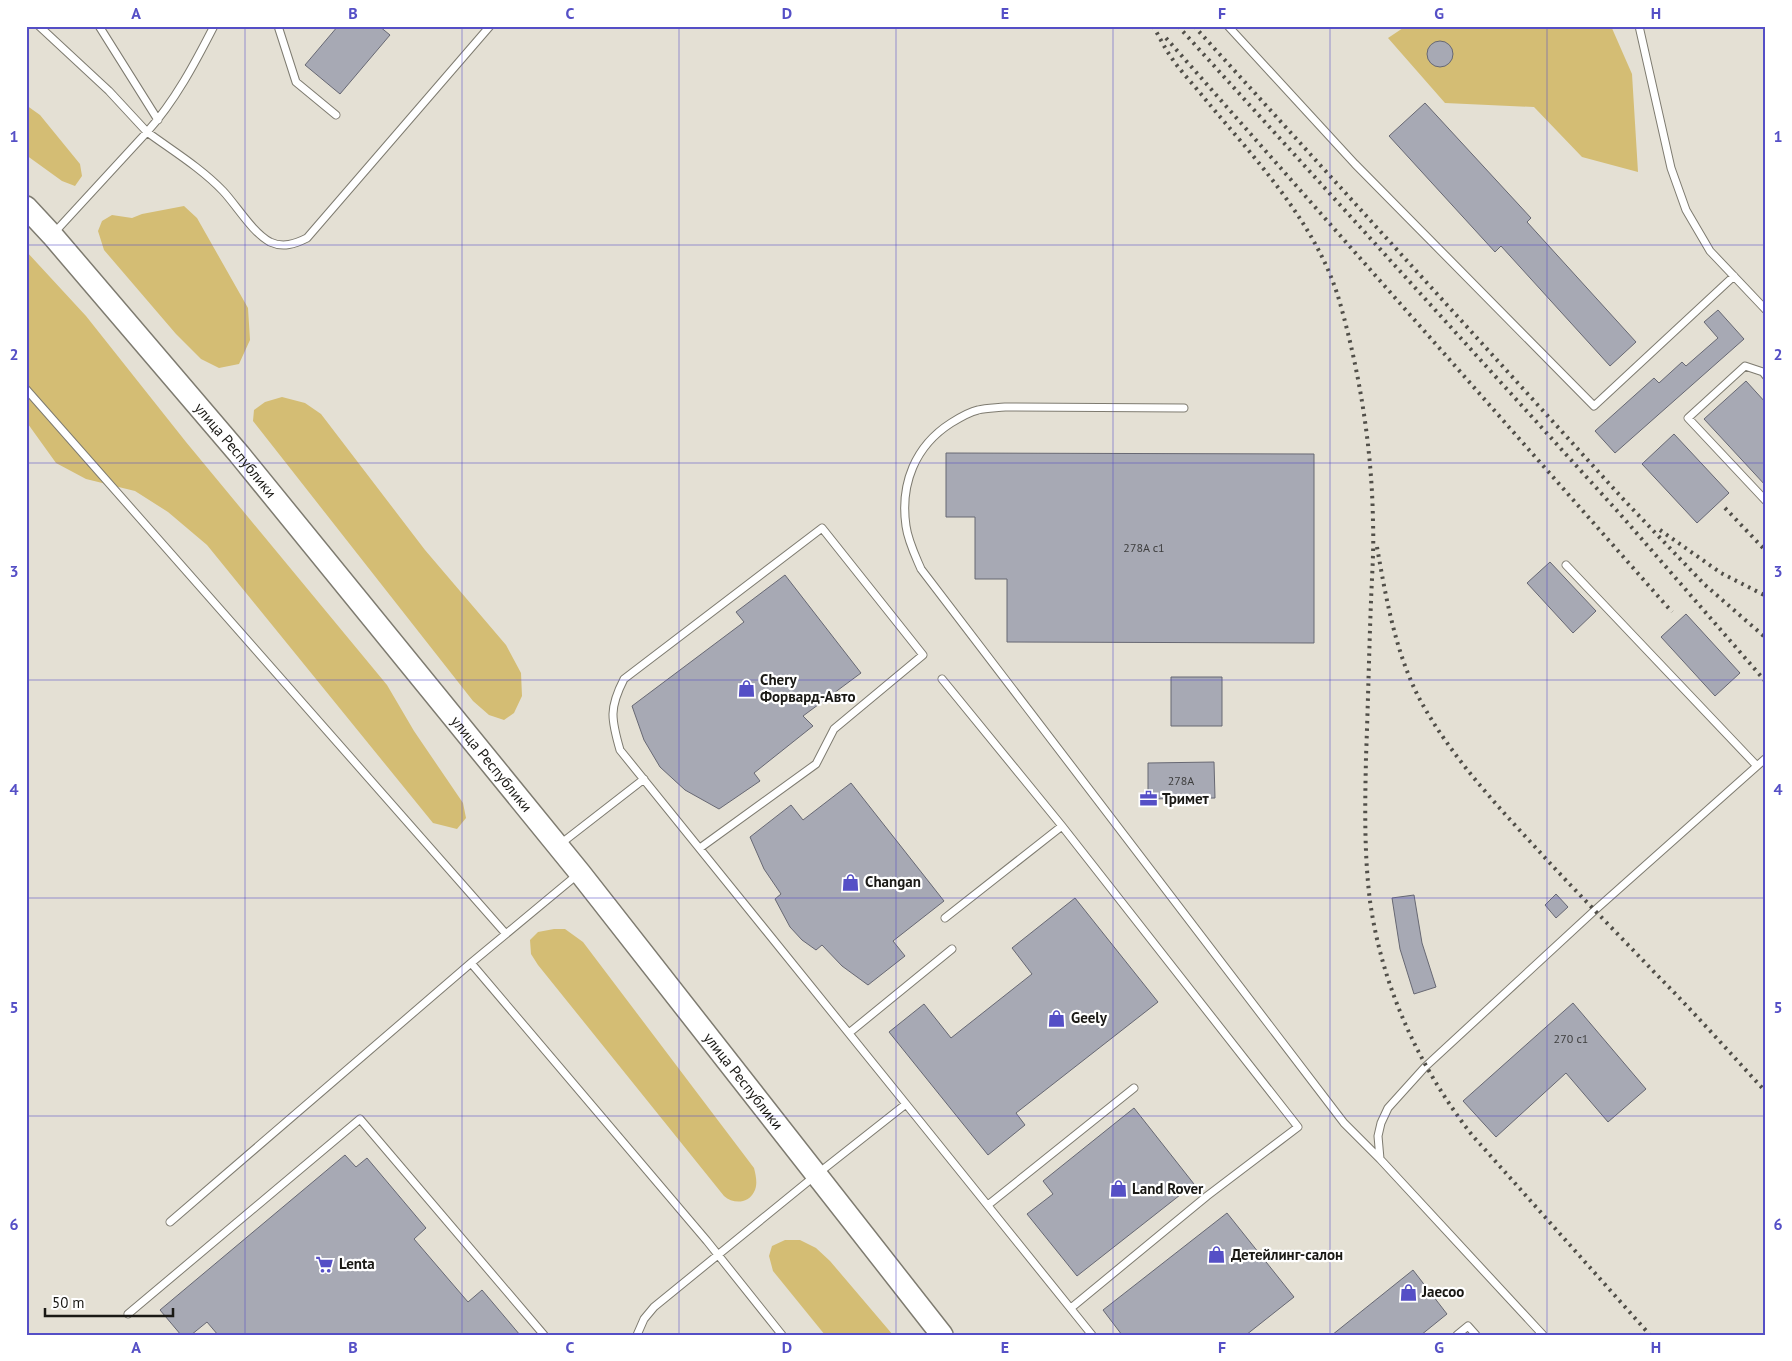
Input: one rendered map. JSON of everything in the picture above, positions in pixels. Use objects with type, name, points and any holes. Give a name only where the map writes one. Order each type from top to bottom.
[{"type":"main road","name":"улица Республики","points":[[26,207],[239,454],[580,873],[942,1335]]},
{"type":"lane","points":[[39,26],[109,91],[147,132],[205,174],[223,191],[260,234],[271,242],[283,245],[295,244],[307,238],[490,26]]},
{"type":"lane","points":[[98,26],[158,120]]},
{"type":"lane","points":[[52,235],[158,120],[178,90],[214,26]]},
{"type":"lane","points":[[278,26],[296,82],[336,115]]},
{"type":"lane","points":[[1228,26],[1355,164],[1594,406],[1734,276]]},
{"type":"lane","points":[[1639,26],[1671,168],[1686,210],[1710,251],[1766,310]]},
{"type":"lane","points":[[1765,372],[1745,366],[1688,418],[1766,501]]},
{"type":"lane","points":[[26,389],[506,934]]},
{"type":"lane","points":[[1184,408],[1005,407],[977,410],[957,419],[936,433],[925,446],[907,482],[904,503],[906,526],[911,546],[921,569],[1344,1123],[1380,1159],[1543,1335]]},
{"type":"lane","points":[[700,848],[816,764],[834,729],[923,655],[822,528],[624,679],[615,695],[612,710],[614,730],[620,750],[1092,1335]]},
{"type":"lane","points":[[1566,565],[1757,766]]},
{"type":"lane","points":[[942,679],[1062,826],[1298,1127],[1207,1196],[1070,1308]]},
{"type":"lane","points":[[1380,1159],[1378,1136],[1381,1123],[1388,1108],[1425,1066],[1601,904],[1766,758]]},
{"type":"lane","points":[[558,846],[644,779]]},
{"type":"lane","points":[[945,918],[1062,826]]},
{"type":"lane","points":[[170,1222],[471,962],[580,873]]},
{"type":"lane","points":[[849,1033],[952,950]]},
{"type":"lane","points":[[471,962],[717,1254],[782,1335]]},
{"type":"lane","points":[[988,1205],[1134,1088]]},
{"type":"lane","points":[[637,1335],[644,1319],[654,1307],[717,1254],[906,1104]]},
{"type":"lane","points":[[128,1314],[360,1120],[544,1335]]},
{"type":"lane","points":[[1457,1335],[1468,1326],[1476,1335]]},
{"type":"shaded area","points":[[1406,26],[1611,26],[1632,74],[1638,172],[1582,157],[1534,107],[1445,103],[1388,38]]},
{"type":"shaded area","points":[[26,105],[40,115],[80,164],[82,176],[75,186],[62,181],[26,155]]},
{"type":"shaded area","points":[[184,206],[197,218],[248,308],[250,340],[239,364],[219,368],[201,359],[176,334],[104,250],[98,231],[102,221],[112,215],[132,218],[142,214]]},
{"type":"shaded area","points":[[26,251],[86,316],[186,442],[387,685],[414,731],[463,803],[466,818],[457,829],[433,823],[207,545],[168,512],[135,491],[86,479],[56,463],[26,419]]},
{"type":"shaded area","points":[[282,397],[305,403],[321,414],[425,550],[506,645],[521,673],[522,696],[514,713],[504,720],[489,715],[473,701],[253,421],[254,410],[265,402]]},
{"type":"shaded area","points":[[565,929],[583,942],[754,1168],[756,1186],[748,1199],[740,1202],[724,1196],[538,965],[531,954],[530,940],[538,932]]},
{"type":"shaded area","points":[[785,1240],[800,1240],[816,1248],[830,1261],[893,1335],[825,1335],[773,1271],[769,1256],[772,1246]]},
{"type":"building","points":[[338,26],[379,26],[390,35],[340,94],[305,65]]},
{"type":"building","points":[[1440,41],[1449,45],[1453,54],[1449,63],[1440,67],[1431,63],[1427,54],[1431,45]]},
{"type":"building","points":[[1425,103],[1531,218],[1527,222],[1636,342],[1610,366],[1501,246],[1495,252],[1389,136]]},
{"type":"building","points":[[1718,310],[1744,339],[1615,453],[1595,431],[1654,378],[1659,383],[1682,362],[1686,366],[1718,338],[1704,322]]},
{"type":"building","points":[[1746,381],[1766,403],[1766,486],[1704,419]]},
{"type":"building","points":[[1674,434],[1729,493],[1697,523],[1642,464]]},
{"type":"building","points":[[946,453],[1314,454],[1314,643],[1007,642],[1007,579],[975,579],[975,517],[946,517]]},
{"type":"building","points":[[1550,562],[1596,611],[1573,633],[1527,583]]},
{"type":"building","name":"Chery Форвард-Авто","points":[[785,575],[861,673],[803,716],[813,726],[754,773],[760,781],[719,809],[685,790],[660,767],[644,740],[632,706],[744,622],[736,612]]},
{"type":"building","points":[[1686,614],[1740,673],[1715,696],[1661,637]]},
{"type":"building","points":[[1171,677],[1222,677],[1222,726],[1171,726]]},
{"type":"building","points":[[1214,762],[1215,798],[1148,799],[1148,763]]},
{"type":"building","name":"Changan","points":[[851,783],[944,901],[893,941],[905,956],[868,985],[842,966],[822,945],[816,950],[802,940],[790,927],[775,899],[781,894],[764,869],[750,837],[791,805],[803,820]]},
{"type":"building","points":[[1556,894],[1568,907],[1556,918],[1545,905]]},
{"type":"building","points":[[1414,895],[1422,943],[1436,987],[1414,994],[1400,949],[1392,898]]},
{"type":"building","name":"Geely","points":[[1075,898],[1158,1002],[1016,1113],[1025,1125],[988,1155],[889,1032],[924,1004],[951,1038],[1032,974],[1012,948]]},
{"type":"building","points":[[1573,1003],[1646,1089],[1608,1122],[1566,1073],[1496,1137],[1463,1101]]},
{"type":"building","name":"Land Rover","points":[[1134,1108],[1194,1184],[1077,1276],[1027,1214],[1053,1194],[1043,1181]]},
{"type":"building","name":"Lenta","points":[[345,1155],[356,1167],[367,1158],[426,1228],[414,1239],[468,1302],[482,1290],[520,1335],[218,1335],[207,1322],[191,1335],[181,1335],[160,1310]]},
{"type":"building","name":"Детейлинг-салон","points":[[1227,1213],[1294,1297],[1246,1335],[1122,1335],[1103,1310]]},
{"type":"building","name":"Jaecoo","points":[[1413,1270],[1447,1314],[1421,1335],[1332,1335]]},
{"type":"railway","points":[[1153,26],[1179,68],[1264,170],[1301,220],[1330,274],[1347,330],[1364,412],[1372,495],[1373,552],[1365,793],[1367,865],[1370,901],[1376,933],[1394,995],[1406,1025],[1435,1082],[1472,1135],[1650,1335]]},
{"type":"railway","points":[[1178,26],[1620,514],[1766,682]]},
{"type":"railway","points":[[1194,26],[1624,500],[1704,584],[1766,638]]},
{"type":"railway","points":[[1166,38],[1672,612]]},
{"type":"railway","points":[[1725,508],[1766,551]]},
{"type":"railway","points":[[1660,530],[1721,573],[1766,596]]},
{"type":"railway","points":[[1377,547],[1388,604],[1403,660],[1418,696],[1445,740],[1478,783],[1513,823],[1766,1092]]},
{"type":"place","name":"Chery Форвард-Авто","points":[[746,689]]},
{"type":"place","name":"Тримет","points":[[1148,799]]},
{"type":"place","name":"Changan","points":[[851,882]]},
{"type":"place","name":"Geely","points":[[1057,1018]]},
{"type":"place","name":"Land Rover","points":[[1118,1189]]},
{"type":"place","name":"Детейлинг-салон","points":[[1217,1255]]},
{"type":"place","name":"Lenta","points":[[325,1264]]},
{"type":"place","name":"Jaecoo","points":[[1408,1292]]}]
